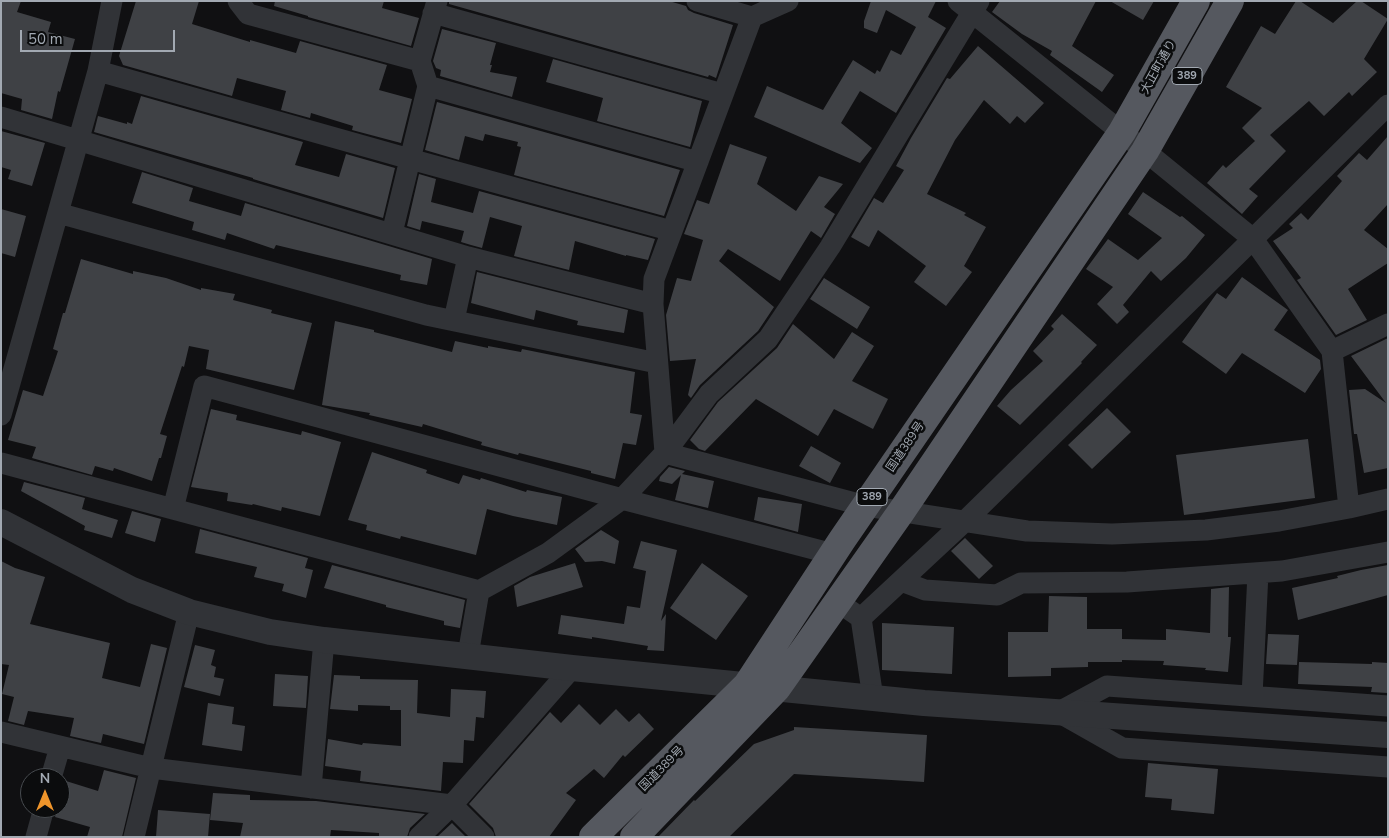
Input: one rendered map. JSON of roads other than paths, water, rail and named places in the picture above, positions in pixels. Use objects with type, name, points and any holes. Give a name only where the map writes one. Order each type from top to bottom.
[{"type":"highway","name":"大正町通り","points":[[1122,132],[1196,1]]},
{"type":"highway","name":"389","points":[[634,837],[777,688],[901,512],[1145,151],[1230,1]]},
{"type":"highway","name":"国道389号","points":[[593,837],[747,685],[833,554],[1122,132]]},
{"type":"street","points":[[1,415],[98,70],[112,1]]},
{"type":"street","points":[[238,1],[248,14],[420,61]]},
{"type":"street","points":[[697,1],[752,17],[788,1]]},
{"type":"street","points":[[1,463],[479,591],[548,553],[622,499],[665,452],[709,394],[768,339],[830,247],[970,5],[1253,239],[1332,351],[1349,508]]},
{"type":"street","points":[[392,233],[428,86],[420,61],[435,7],[723,94]]},
{"type":"street","points":[[665,452],[653,304],[654,279],[752,17]]},
{"type":"street","points":[[98,70],[672,231]]},
{"type":"street","points":[[428,86],[698,162]]},
{"type":"street","points":[[861,618],[964,522],[1388,105]]},
{"type":"street","points":[[1,117],[468,256],[653,304]]},
{"type":"street","points":[[58,213],[426,314],[657,363]]},
{"type":"street","points":[[454,320],[468,256]]},
{"type":"street","points":[[1332,351],[1387,325]]},
{"type":"street","points":[[173,509],[204,386],[833,554]]},
{"type":"street","points":[[665,452],[866,506],[1026,531],[1112,534],[1206,530],[1279,520],[1388,499]]},
{"type":"street","points":[[1,522],[132,590],[189,612],[270,632],[324,640],[572,668],[873,698],[1388,735]]},
{"type":"street","points":[[901,581],[924,590],[997,595],[1021,583],[1128,582],[1282,571],[1388,552]]},
{"type":"street","points":[[1252,696],[1258,573]]},
{"type":"street","points":[[468,655],[479,591]]},
{"type":"street","points":[[838,602],[861,618],[873,698]]},
{"type":"street","points":[[134,837],[189,612]]},
{"type":"street","points":[[311,788],[324,640]]},
{"type":"street","points":[[419,837],[452,805],[572,668]]},
{"type":"street","points":[[1059,712],[1107,686],[1388,706]]},
{"type":"street","points":[[1059,712],[1122,748],[1388,767]]},
{"type":"street","points":[[1,732],[151,768],[452,805],[484,837]]},
{"type":"street","points":[[54,768],[60,747]]},
{"type":"street","points":[[36,837],[41,818]]}]
